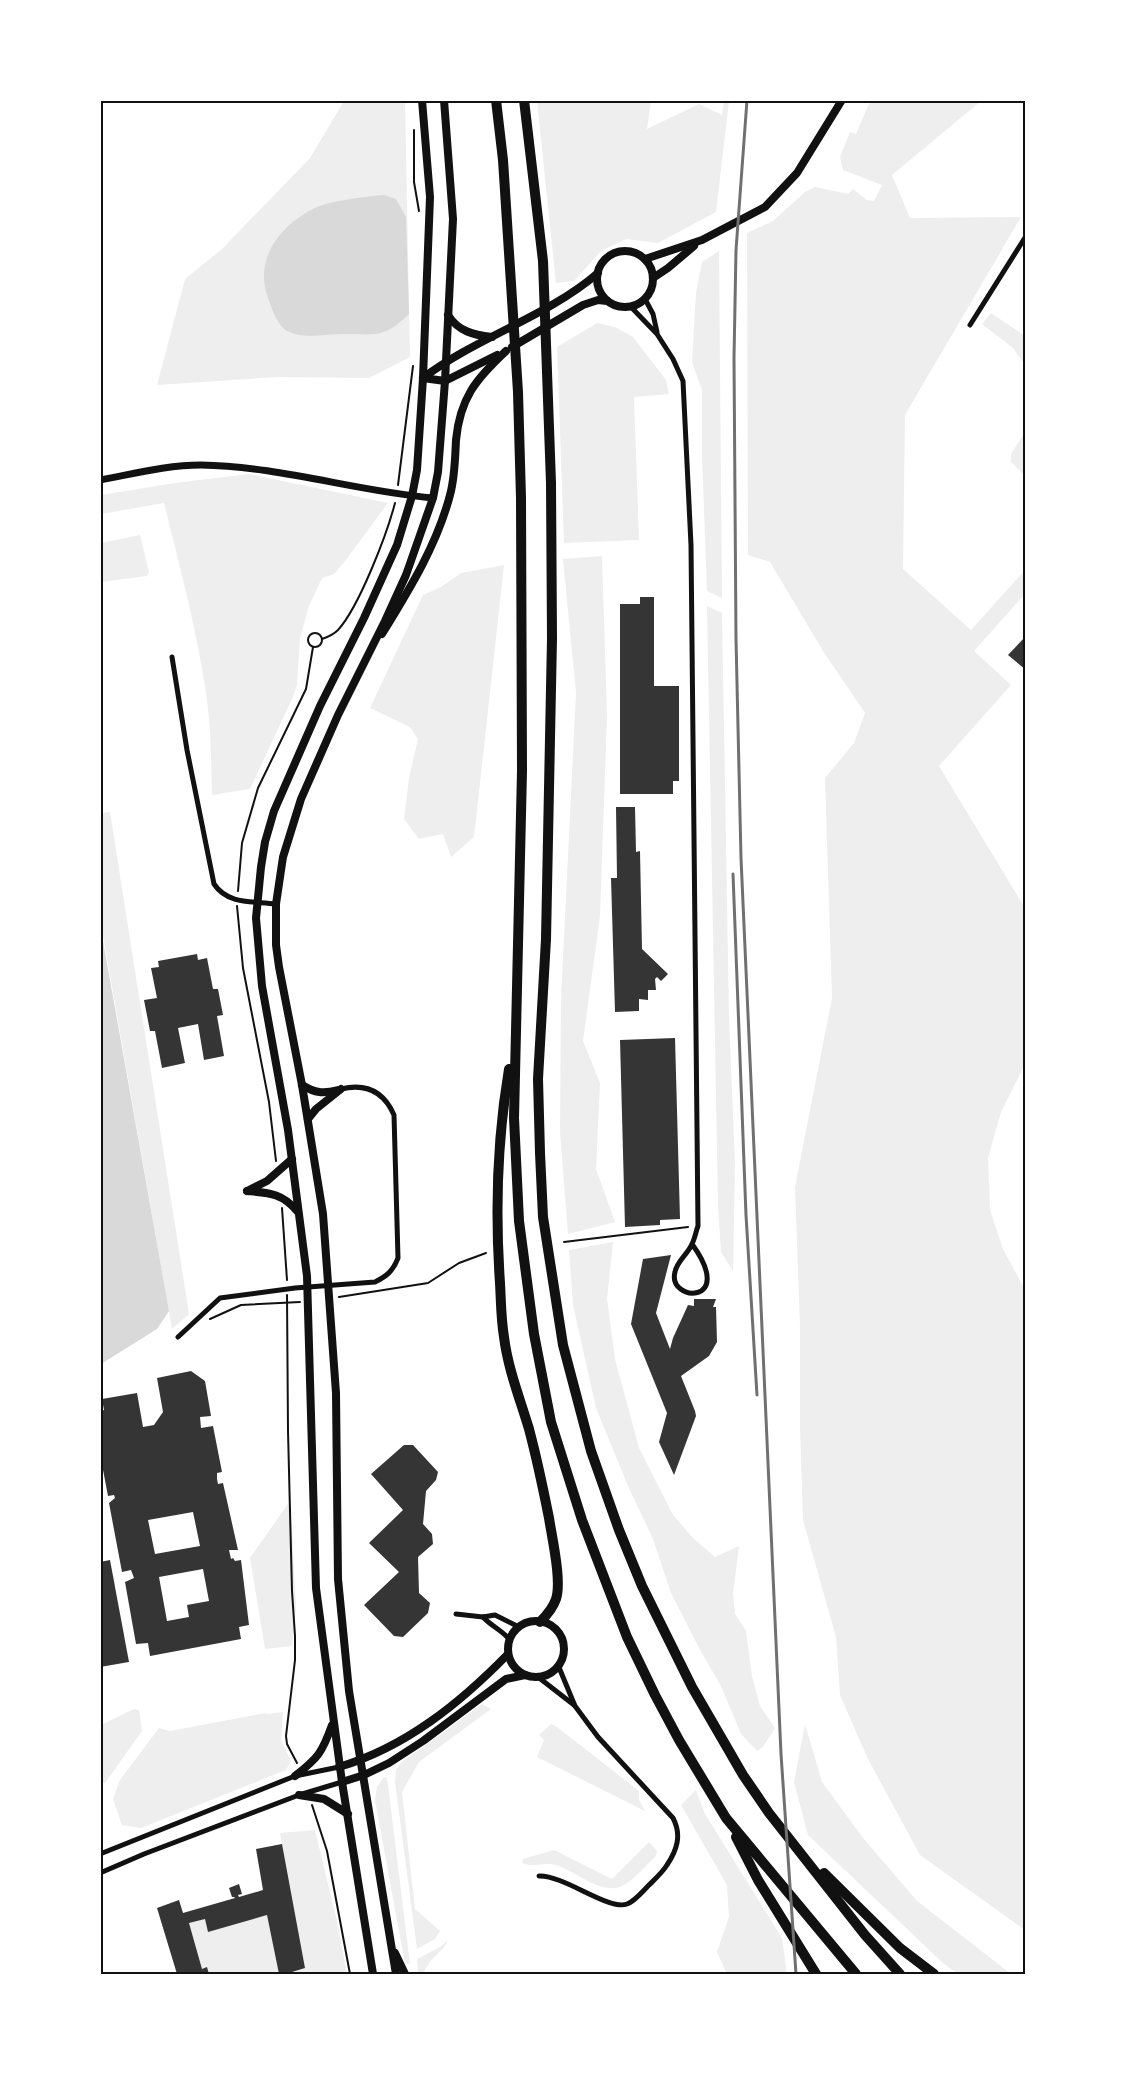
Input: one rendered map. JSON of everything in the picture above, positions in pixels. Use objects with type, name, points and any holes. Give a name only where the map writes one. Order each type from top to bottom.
[{"type":"highway","points":[[496,100],[503,160],[518,392],[521,498],[522,771],[514,1118],[519,1221],[534,1334],[551,1422],[582,1520],[627,1637],[674,1731],[726,1818],[758,1880],[816,1974]]},
{"type":"highway","points":[[524,100],[543,261],[548,377],[552,650],[546,939],[537,1079],[543,1217],[563,1345],[591,1451],[620,1530],[655,1615],[692,1688],[743,1775],[769,1813],[865,1935],[900,1974]]},
{"type":"highway","points":[[515,1033],[503,1107],[499,1150],[498,1256],[504,1338],[515,1386],[535,1453],[551,1529],[558,1585],[556,1599],[540,1622]]},
{"type":"highway","points":[[769,1813],[841,1892],[900,1948],[934,1974]]},
{"type":"highway","points":[[726,1818],[856,1974]]},
{"type":"main road","points":[[373,1974],[339,1767],[316,1588],[307,1276],[288,1130],[262,986],[257,943],[256,902],[265,842],[274,811],[320,706],[397,545],[412,496],[417,471],[423,378],[430,197],[422,100]]},
{"type":"main road","points":[[396,1974],[349,1691],[338,1579],[336,1393],[323,1214],[303,1085],[279,967],[276,945],[276,904],[283,857],[301,799],[338,715],[406,575],[433,498],[438,472],[445,381],[453,219],[444,100]]},
{"type":"main road","points":[[645,260],[702,240],[751,216],[772,201],[797,173],[842,100]]},
{"type":"main road","points":[[653,278],[702,240]]},
{"type":"main road","points":[[617,253],[634,253],[645,260],[652,271],[651,290],[645,299],[631,307],[620,307],[598,300],[584,305],[506,351],[445,381],[423,378],[446,361],[571,293],[598,273],[604,261],[617,253]]},
{"type":"main road","points":[[598,273],[600,290],[607,301]]},
{"type":"main road","points":[[448,314],[454,323],[465,331],[492,337]]},
{"type":"main road","points":[[363,666],[412,585],[440,525],[451,494],[458,423],[462,407],[472,388],[506,351]]},
{"type":"main road","points":[[303,1085],[314,1092],[325,1093],[341,1089]]},
{"type":"main road","points":[[308,1119],[316,1109],[341,1089]]},
{"type":"main road","points":[[292,1158],[267,1181],[247,1191],[271,1193],[281,1197],[289,1201],[297,1212]]},
{"type":"main road","points":[[339,1767],[360,1761],[393,1746],[454,1705],[478,1685],[508,1654],[510,1641],[519,1627],[526,1623],[540,1622],[556,1629],[561,1636],[564,1653],[558,1665],[550,1673],[538,1677],[525,1675],[506,1679],[423,1741],[389,1763],[342,1782]]},
{"type":"main road","points":[[508,1654],[517,1669],[525,1675]]},
{"type":"main road","points":[[295,1776],[316,1760],[324,1747],[333,1722]]},
{"type":"main road","points":[[299,1795],[324,1799],[348,1814]]},
{"type":"main road","points":[[389,1938],[405,1974]]},
{"type":"main road","points":[[368,1948],[368,1974]]},
{"type":"street","points":[[970,325],[1026,236]]},
{"type":"street","points":[[645,299],[653,314],[657,334]]},
{"type":"street","points":[[631,307],[657,334],[673,359],[683,381],[691,545],[698,1226],[692,1244],[674,1274],[678,1287],[691,1293],[704,1288],[708,1283],[704,1260],[692,1244]]},
{"type":"street","points":[[100,480],[199,465],[253,469],[379,492],[433,498]]},
{"type":"street","points":[[172,657],[214,884],[220,893],[237,901],[276,904]]},
{"type":"street","points":[[178,1337],[220,1298],[295,1288],[375,1282],[386,1277],[394,1269],[398,1258],[394,1116],[388,1103],[378,1094],[361,1087],[341,1089]]},
{"type":"street","points":[[456,1614],[483,1617],[495,1615],[519,1627]]},
{"type":"street","points":[[483,1617],[504,1632],[510,1641]]},
{"type":"street","points":[[558,1665],[575,1706]]},
{"type":"street","points":[[538,1677],[575,1706],[609,1750],[674,1818],[679,1828],[674,1855],[665,1869],[628,1904],[615,1905],[555,1878],[539,1876]]},
{"type":"street","points":[[100,1854],[295,1776],[339,1767]]},
{"type":"street","points":[[100,1874],[144,1854],[299,1795],[342,1782]]},
{"type":"path","points":[[414,128],[414,182],[419,213]]},
{"type":"path","points":[[400,467],[415,356]]},
{"type":"path","points":[[322,639],[338,630],[354,607],[393,510]]},
{"type":"path","points":[[313,647],[308,643],[309,636],[318,633],[322,639]]},
{"type":"path","points":[[313,647],[320,645],[322,639]]},
{"type":"path","points":[[277,1172],[269,1102],[243,968],[237,901],[242,843],[258,788],[306,689],[313,647]]},
{"type":"path","points":[[281,1197],[287,1278]]},
{"type":"path","points":[[564,1242],[688,1227]]},
{"type":"path","points":[[288,1313],[288,1463],[295,1660],[286,1736],[287,1744],[298,1765]]},
{"type":"path","points":[[312,1804],[327,1851],[350,1974]]},
{"type":"shaded area","points":[[344,101],[405,101],[410,357],[369,378],[277,377],[157,385],[185,279],[222,249],[310,158]]},
{"type":"shaded area","points":[[537,101],[651,101],[647,129],[699,104],[722,115],[724,101],[729,101],[716,212],[658,243],[626,239],[601,251],[574,281],[556,283]]},
{"type":"shaded area","points":[[870,101],[981,101],[892,175],[910,218],[1021,217],[905,415],[903,569],[971,630],[1025,570],[1025,594],[974,651],[1011,685],[939,766],[1025,908],[1025,1064],[1001,1112],[988,1158],[990,1210],[1003,1249],[1026,1292],[1025,1930],[920,1855],[868,1759],[840,1695],[836,1637],[803,1520],[795,1187],[832,998],[825,778],[854,743],[865,713],[823,651],[770,562],[748,555],[747,233],[773,221],[805,192],[815,187],[848,194],[853,189],[867,200],[874,201],[882,185],[843,170],[840,157],[850,132],[856,134]]},
{"type":"shaded area","points":[[384,195],[396,199],[406,217],[409,314],[392,328],[379,333],[308,336],[289,332],[278,322],[264,283],[264,269],[274,243],[292,222],[317,207],[350,199]]},
{"type":"shaded area","points":[[719,251],[722,598],[707,591],[702,390],[692,362],[696,293],[702,262]]},
{"type":"shaded area","points":[[991,313],[1025,336],[1025,365],[1013,348],[982,324]]},
{"type":"shaded area","points":[[597,323],[615,327],[633,337],[666,380],[669,394],[634,397],[639,540],[564,543],[557,347]]},
{"type":"shaded area","points":[[1025,432],[1025,476],[1011,462],[1011,454]]},
{"type":"shaded area","points":[[249,474],[388,503],[334,574],[322,578],[309,606],[300,638],[297,685],[250,789],[212,795],[210,727],[205,686],[192,617],[164,503],[101,514],[101,495]]},
{"type":"shaded area","points":[[140,535],[149,572],[147,576],[101,582],[101,543]]},
{"type":"shaded area","points":[[602,556],[607,716],[600,916],[583,1041],[600,1083],[596,1169],[615,1222],[568,1234],[560,1132],[561,998],[576,693],[563,559]]},
{"type":"shaded area","points":[[504,565],[474,837],[451,857],[443,834],[419,839],[404,819],[409,778],[418,739],[410,727],[370,708],[423,595],[441,587],[461,573]]},
{"type":"shaded area","points":[[707,606],[722,613],[729,1017],[735,1164],[733,1271],[721,1252],[718,1205]]},
{"type":"shaded area","points":[[110,812],[189,1314],[172,1329],[101,924],[101,813]]},
{"type":"shaded area","points":[[100,924],[169,1311],[157,1329],[101,1364]]},
{"type":"shaded area","points":[[613,1242],[607,1299],[615,1359],[639,1448],[673,1515],[693,1538],[715,1557],[739,1546],[733,1594],[735,1614],[746,1631],[752,1676],[760,1706],[775,1728],[763,1747],[757,1751],[741,1734],[721,1686],[671,1593],[653,1539],[596,1408],[573,1305],[569,1250]]},
{"type":"shaded area","points":[[288,1504],[292,1527],[296,1609],[292,1646],[265,1649],[250,1558]]},
{"type":"shaded area","points":[[482,1704],[491,1709],[419,1762],[402,1792],[415,1909],[440,1931],[435,1939],[417,1949],[395,1782],[396,1770],[402,1762]]},
{"type":"shaded area","points":[[134,1709],[139,1710],[142,1731],[105,1783],[101,1782],[101,1725]]},
{"type":"shaded area","points":[[283,1712],[281,1740],[291,1761],[286,1770],[141,1828],[122,1825],[113,1799],[120,1780],[159,1728],[170,1731],[265,1713]]},
{"type":"shaded area","points":[[551,1724],[639,1791],[639,1800],[645,1811],[537,1757],[544,1740],[539,1735]]},
{"type":"shaded area","points":[[805,1724],[822,1782],[863,1838],[917,1901],[1011,1974],[958,1974],[943,1963],[808,1835],[794,1782]]},
{"type":"shaded area","points":[[384,1777],[387,1778],[388,1785],[410,1964],[405,1964],[375,1800],[377,1787]]},
{"type":"shaded area","points":[[696,1790],[705,1814],[782,1938],[787,1974],[727,1974],[717,1952],[729,1917],[727,1885],[681,1805]]},
{"type":"shaded area","points":[[315,1830],[347,1974],[293,1974],[292,1972],[305,1968],[280,1833]]},
{"type":"shaded area","points":[[649,1842],[657,1851],[656,1856],[633,1879],[616,1888],[591,1883],[559,1866],[522,1863],[523,1859],[554,1850],[612,1879]]},
{"type":"shaded area","points":[[267,1915],[279,1974],[209,1974],[207,1967],[202,1969],[189,1923],[205,1919],[208,1931]]},
{"type":"shaded area","points":[[448,1940],[443,1949],[428,1964],[424,1974],[418,1974],[417,1959]]},
{"type":"building","points":[[640,597],[654,597],[654,686],[679,686],[679,781],[673,781],[673,794],[620,794],[620,604],[640,604]]},
{"type":"building","points":[[1026,636],[1026,670],[1008,655]]},
{"type":"building","points":[[616,807],[635,807],[636,852],[640,851],[642,949],[668,974],[661,981],[657,977],[655,979],[656,990],[648,990],[648,1000],[639,999],[639,1011],[615,1012],[611,878],[617,878]]},
{"type":"building","points":[[197,954],[198,960],[207,958],[213,989],[218,989],[223,1015],[217,1016],[224,1056],[204,1060],[198,1024],[178,1028],[185,1063],[162,1068],[155,1031],[150,1031],[144,1000],[157,998],[151,968],[159,967],[158,961]]},
{"type":"building","points":[[675,1038],[680,1219],[660,1220],[660,1225],[625,1227],[620,1040]]},
{"type":"building","points":[[671,1255],[656,1313],[670,1349],[688,1305],[694,1306],[694,1299],[716,1299],[713,1307],[716,1307],[717,1342],[709,1356],[681,1376],[696,1416],[674,1475],[659,1442],[667,1413],[631,1324],[643,1259]]},
{"type":"building","points":[[191,1371],[205,1381],[211,1416],[200,1417],[201,1428],[213,1426],[222,1472],[217,1473],[218,1484],[223,1483],[238,1550],[229,1550],[231,1559],[241,1560],[249,1625],[239,1627],[241,1639],[150,1656],[148,1643],[136,1644],[125,1582],[134,1578],[131,1570],[122,1572],[109,1503],[115,1498],[114,1495],[108,1496],[100,1454],[100,1411],[104,1410],[102,1399],[137,1393],[143,1427],[154,1425],[163,1412],[157,1378]],"holes":[[[193,1512],[200,1546],[155,1554],[148,1520]],[[203,1569],[209,1601],[187,1605],[189,1617],[167,1621],[159,1577]]]},
{"type":"building","points":[[404,1445],[413,1445],[438,1472],[436,1480],[426,1491],[423,1524],[432,1534],[433,1544],[418,1557],[419,1593],[430,1603],[428,1613],[403,1637],[394,1636],[364,1605],[399,1572],[369,1543],[403,1510],[371,1474]]},
{"type":"building","points":[[110,1560],[129,1662],[100,1667],[100,1562]]},
{"type":"building","points":[[282,1844],[305,1968],[292,1972],[293,1974],[279,1974],[267,1915],[208,1932],[205,1919],[189,1923],[202,1969],[207,1967],[209,1974],[177,1974],[157,1908],[179,1900],[183,1913],[235,1898],[232,1897],[229,1888],[239,1884],[242,1894],[238,1895],[239,1897],[263,1890],[256,1849]]},
{"type":"railway","points":[[747,100],[736,250],[734,358],[736,639],[741,858],[781,1754],[796,1974]]},
{"type":"railway","points":[[733,874],[746,1215],[757,1395]]}]
